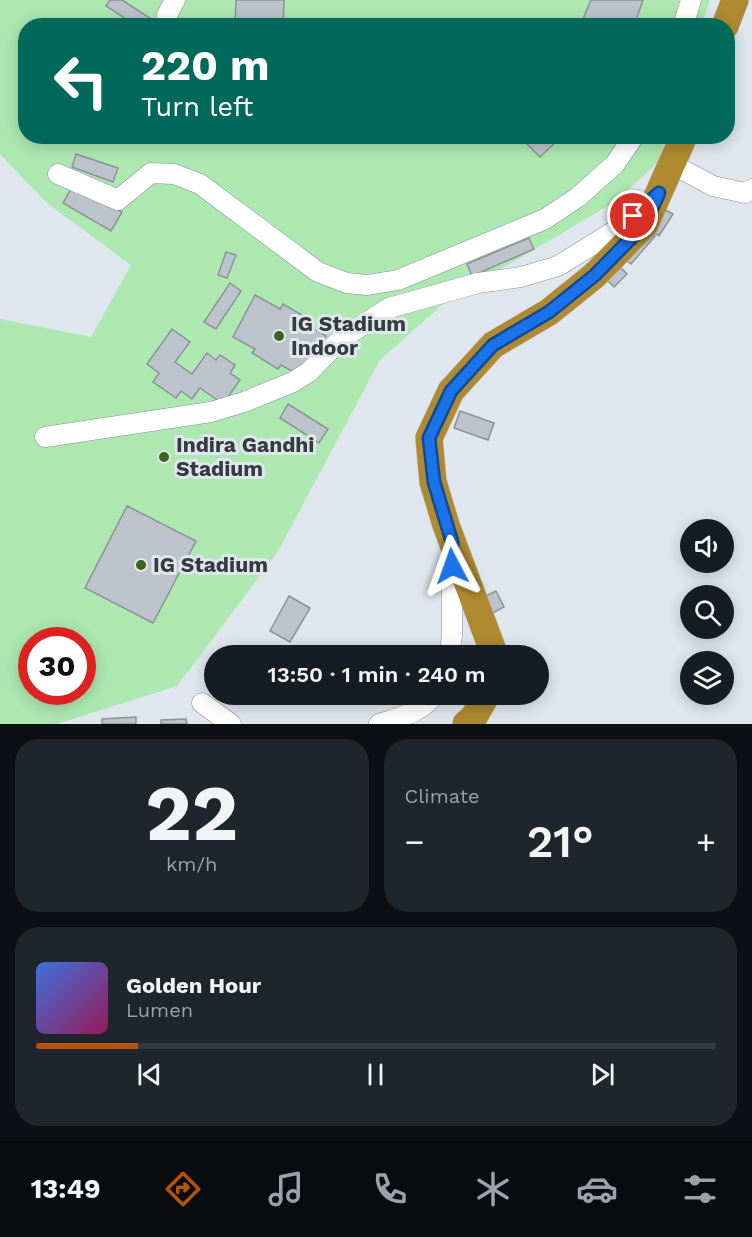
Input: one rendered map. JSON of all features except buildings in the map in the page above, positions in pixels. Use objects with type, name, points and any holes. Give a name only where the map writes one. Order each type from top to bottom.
[{"type":"highway","points":[[728,18],[735,0]]},
{"type":"highway","points":[[491,645],[452,542],[434,482],[429,438],[451,391],[493,345],[549,312],[595,275],[645,224],[681,144]]},
{"type":"highway","points":[[466,724],[474,717],[481,705]]},
{"type":"street","points":[[685,18],[691,0]]},
{"type":"street","points":[[58,174],[118,200],[151,173],[174,174],[200,184],[318,272],[347,284],[367,285],[398,280],[545,219],[578,197],[615,164],[629,144]]},
{"type":"street","points":[[672,164],[713,186],[745,193],[752,189]]},
{"type":"street","points":[[45,437],[212,412],[244,402],[293,382],[309,372],[341,339],[389,308],[478,283],[521,277],[558,266],[621,227],[659,193]]},
{"type":"street","points":[[451,645],[452,542]]},
{"type":"street","points":[[202,703],[231,724]]},
{"type":"street","points":[[379,724],[413,713],[427,705]]},
{"type":"green space","name":"Indira Gandhi Stadium","points":[[0,0],[710,0],[704,18],[18,18],[18,144],[664,144],[658,162],[616,201],[444,303],[380,360],[277,553],[208,645],[204,645],[204,650],[177,686],[57,724],[0,724],[0,319],[91,337],[131,265],[47,203],[0,154]]},
{"type":"place","name":"IG Stadium Indoor","points":[[279,336]]},
{"type":"place","name":"Indira Gandhi Stadium","points":[[164,457]]},
{"type":"place","name":"IG Stadium","points":[[141,565]]},
{"type":"route","points":[[452,566],[452,542],[434,482],[429,438],[451,391],[493,345],[549,312],[595,275],[645,224],[659,193],[633,216]]}]
